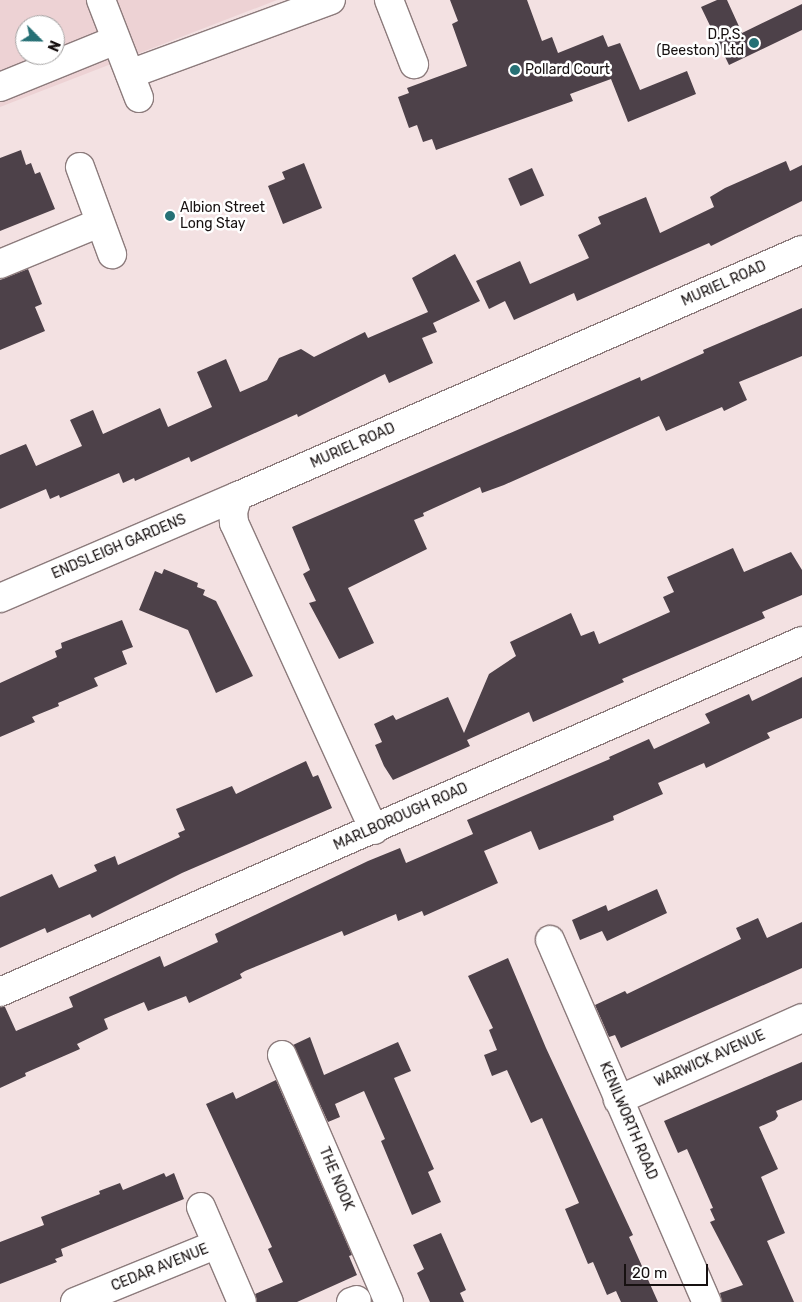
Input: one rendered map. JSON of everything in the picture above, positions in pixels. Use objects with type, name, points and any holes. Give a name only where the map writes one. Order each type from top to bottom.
[{"type":"street","points":[[101,0],[134,86],[331,0]]},
{"type":"street","points":[[389,0],[414,64]]},
{"type":"street","points":[[0,86],[116,40]]},
{"type":"street","points":[[80,168],[112,254]]},
{"type":"street","points":[[0,264],[99,223]]},
{"type":"street","name":"MURIEL ROAD","points":[[238,496],[802,250]]},
{"type":"street","points":[[238,496],[233,512],[234,523],[374,830]]},
{"type":"street","name":"ENDSLEIGH GARDENS","points":[[0,598],[238,496]]},
{"type":"street","name":"MARLBOROUGH ROAD","points":[[0,992],[374,830],[802,641]]},
{"type":"street","name":"KENILWORTH ROAD","points":[[550,940],[707,1302]]},
{"type":"street","name":"WARWICK AVENUE","points":[[618,1100],[802,1018]]},
{"type":"street","name":"THE NOOK","points":[[282,1056],[389,1302]]},
{"type":"street","points":[[201,1207],[241,1298]]},
{"type":"street","name":"CEDAR AVENUE","points":[[75,1302],[217,1244]]},
{"type":"shaded area","points":[[0,0],[277,0],[0,107]]},
{"type":"building","name":"Pollard Court","points":[[450,0],[527,0],[542,41],[552,37],[558,53],[603,35],[608,47],[620,43],[640,90],[687,71],[696,94],[628,122],[611,79],[570,94],[573,101],[436,150],[432,139],[423,142],[417,125],[409,128],[398,97],[409,93],[407,88],[467,66],[452,24],[458,21]]},
{"type":"building","points":[[717,0],[727,0],[742,33],[802,4],[802,30],[729,65],[701,7]]},
{"type":"building","points":[[21,150],[26,165],[31,163],[35,174],[40,172],[55,209],[0,231],[0,158]]},
{"type":"building","points":[[786,161],[790,171],[802,165],[802,201],[711,246],[709,243],[577,301],[574,293],[514,320],[505,301],[489,309],[476,281],[520,261],[530,284],[589,258],[578,235],[601,224],[598,217],[646,197],[660,233],[714,207],[710,197],[725,188]]},
{"type":"building","points":[[304,163],[322,208],[283,224],[268,186],[285,179],[282,172]]},
{"type":"building","points":[[532,168],[544,195],[520,206],[508,179]]},
{"type":"building","points":[[455,254],[480,301],[433,323],[437,332],[422,338],[433,363],[389,383],[385,374],[298,417],[297,414],[191,462],[189,457],[135,481],[134,478],[123,483],[119,473],[60,498],[59,495],[50,499],[46,489],[0,509],[0,455],[26,444],[36,466],[82,446],[70,420],[93,410],[103,434],[160,408],[168,427],[212,407],[197,372],[226,359],[240,392],[267,380],[279,358],[301,349],[314,357],[365,332],[368,338],[428,312],[412,278]]},
{"type":"building","points":[[28,269],[42,304],[35,307],[45,331],[0,350],[0,280]]},
{"type":"building","points":[[802,308],[802,356],[739,382],[747,400],[724,411],[722,407],[666,431],[659,416],[504,485],[482,493],[480,487],[423,513],[424,516],[414,520],[427,549],[348,588],[374,643],[339,659],[309,603],[316,601],[303,574],[310,570],[292,527],[640,377],[641,381],[704,353],[703,350]]},
{"type":"building","points":[[733,548],[744,572],[791,552],[802,570],[802,595],[762,612],[765,618],[622,679],[624,682],[533,722],[529,712],[467,740],[470,746],[393,780],[384,766],[375,745],[382,742],[374,724],[393,715],[396,720],[448,697],[464,733],[489,674],[516,656],[510,642],[571,613],[581,636],[594,631],[599,644],[670,612],[663,597],[674,592],[667,577]]},
{"type":"building","points":[[164,569],[198,583],[197,587],[205,590],[203,595],[216,601],[253,676],[216,693],[188,630],[139,610],[155,571],[162,574]]},
{"type":"building","points":[[122,620],[133,647],[122,651],[127,664],[94,678],[98,686],[58,703],[59,706],[32,717],[35,722],[0,737],[0,683],[57,657],[55,651],[62,648],[61,643]]},
{"type":"building","points":[[802,677],[802,718],[767,733],[770,738],[706,768],[704,763],[658,783],[663,794],[613,816],[614,820],[539,850],[531,831],[484,851],[498,883],[424,916],[422,911],[398,921],[396,914],[344,936],[342,931],[245,971],[240,974],[242,978],[189,1003],[186,996],[148,1011],[144,1002],[104,1019],[108,1029],[77,1044],[80,1049],[25,1073],[26,1076],[0,1088],[0,1007],[5,1007],[16,1031],[73,1007],[69,997],[160,956],[164,967],[218,942],[215,934],[368,861],[400,848],[406,863],[473,834],[467,820],[610,759],[609,757],[649,739],[654,749],[710,723],[705,714],[749,694],[752,701]]},
{"type":"building","points":[[306,761],[313,777],[318,775],[332,808],[182,873],[92,918],[90,914],[47,933],[45,928],[0,948],[0,897],[52,874],[59,888],[97,871],[94,865],[115,856],[118,865],[180,837],[178,833],[185,830],[176,809],[232,786],[236,794]]},
{"type":"building","points":[[657,889],[667,913],[607,941],[602,931],[580,940],[572,920],[606,905],[608,911]]},
{"type":"building","points":[[758,918],[767,938],[802,922],[802,968],[621,1048],[615,1035],[609,1037],[595,1005],[625,991],[627,994],[741,939],[736,928]]},
{"type":"building","points":[[508,958],[546,1048],[633,1235],[629,1237],[658,1302],[621,1302],[616,1291],[607,1295],[593,1262],[588,1264],[565,1209],[579,1203],[542,1118],[531,1123],[507,1070],[492,1076],[484,1055],[497,1050],[489,1030],[493,1028],[468,976]]},
{"type":"building","points":[[310,1037],[324,1075],[398,1042],[411,1071],[394,1078],[434,1169],[428,1172],[441,1202],[412,1215],[381,1141],[385,1139],[364,1091],[335,1104],[340,1117],[328,1122],[293,1045]]},
{"type":"building","points":[[802,1062],[802,1100],[776,1111],[778,1116],[775,1120],[759,1127],[778,1169],[761,1177],[785,1233],[767,1241],[794,1302],[722,1302],[720,1293],[743,1285],[710,1222],[715,1220],[710,1209],[713,1208],[687,1149],[678,1153],[664,1121]]},
{"type":"building","points":[[276,1080],[352,1255],[349,1256],[357,1275],[297,1302],[257,1302],[255,1294],[283,1282],[268,1249],[272,1247],[206,1104],[233,1092],[236,1099]]},
{"type":"building","points":[[164,1173],[166,1177],[174,1173],[184,1199],[61,1249],[63,1256],[55,1259],[57,1262],[0,1284],[0,1242],[44,1225],[41,1217],[100,1194],[99,1191],[120,1183],[123,1190]]},
{"type":"building","points":[[441,1233],[466,1290],[460,1293],[464,1302],[430,1302],[417,1273],[424,1269],[413,1245]]},
{"type":"place","name":"D.P.S. (Beeston) Ltd","points":[[754,43]]},
{"type":"place","name":"Pollard Court","points":[[515,70]]},
{"type":"place","name":"Albion Street Long Stay","points":[[170,216]]}]
